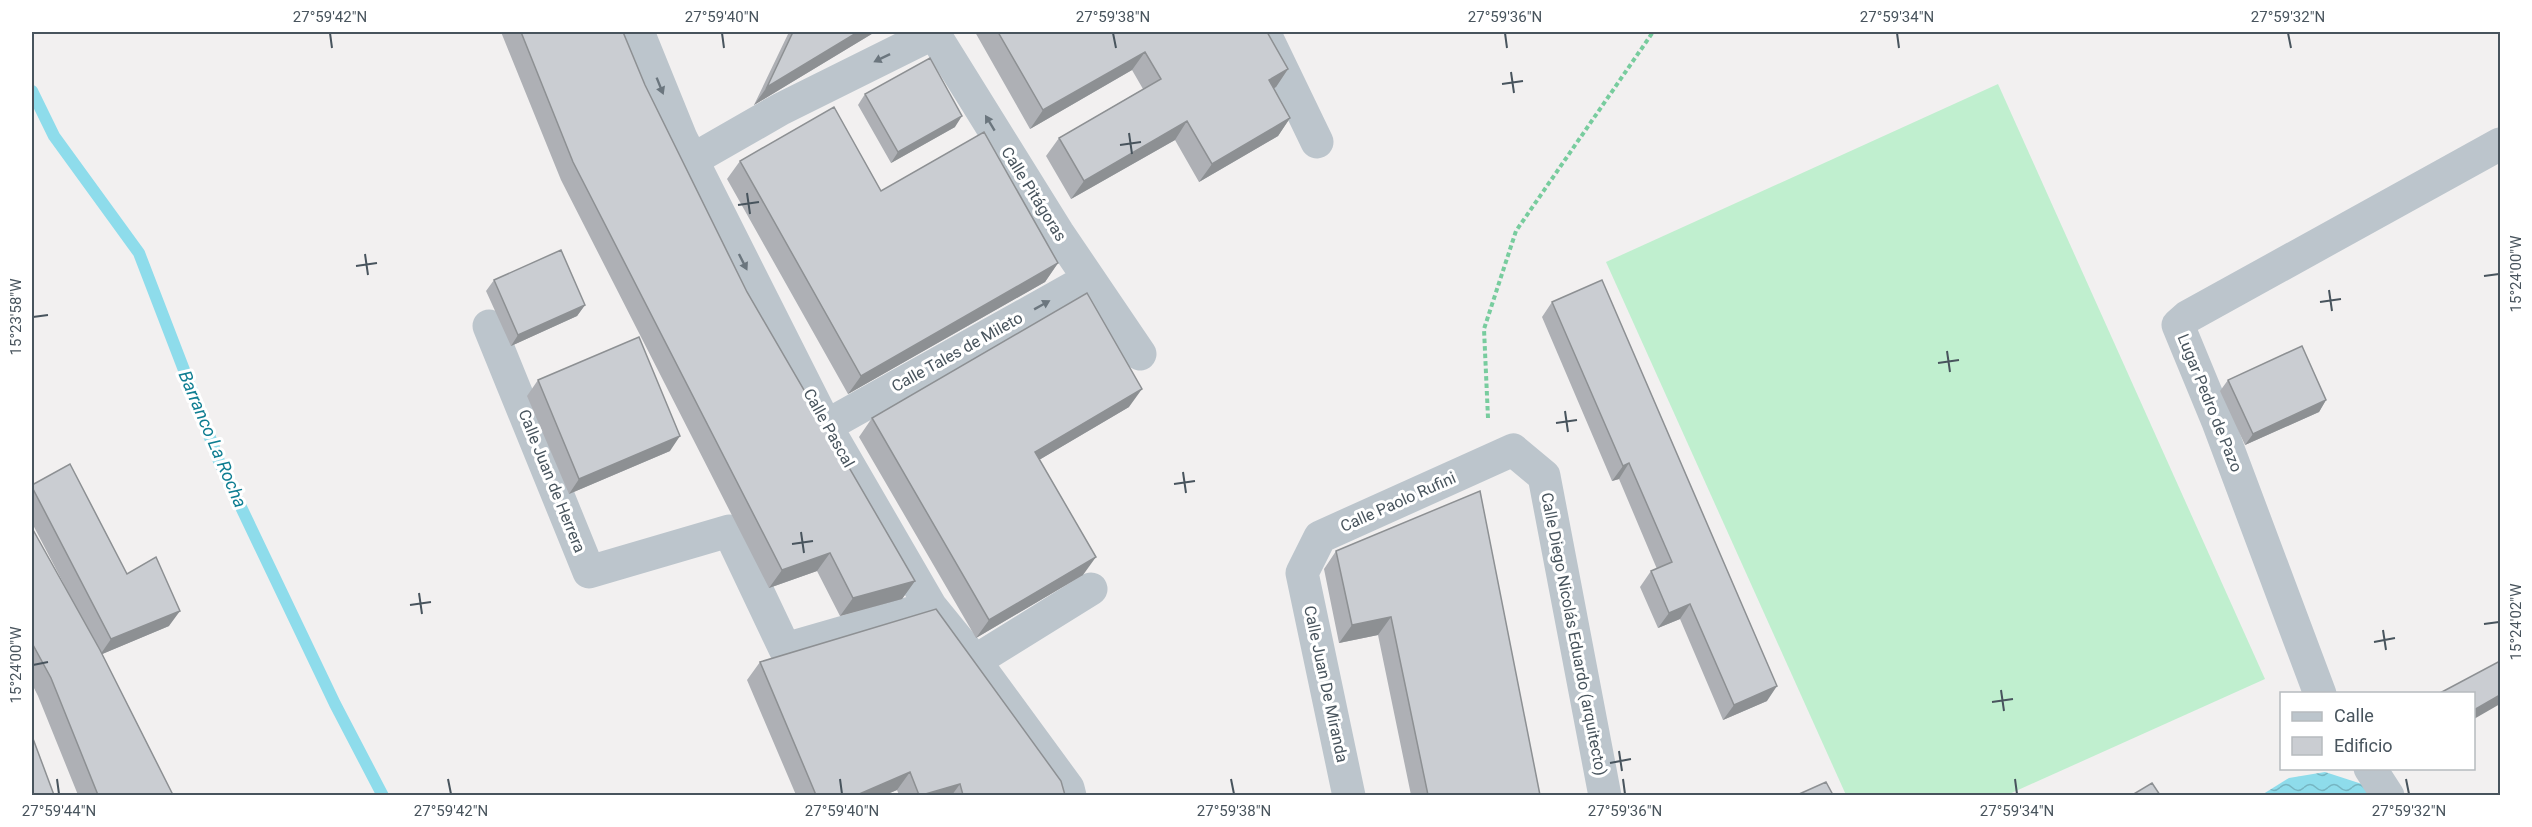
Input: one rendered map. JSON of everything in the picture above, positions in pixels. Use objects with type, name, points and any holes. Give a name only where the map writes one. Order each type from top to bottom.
[{"type":"street","name":"Calle Pascal","points":[[638,32],[681,138],[826,426],[931,607],[975,661],[1071,795]]},
{"type":"street","points":[[692,160],[780,109],[935,32]]},
{"type":"street","name":"Calle Pitágoras","points":[[935,32],[1058,233],[1140,354]]},
{"type":"street","points":[[1264,32],[1317,142]]},
{"type":"street","name":"Lugar Pedro de Pazo","points":[[2320,692],[2222,433],[2178,325],[2187,317],[2500,144]]},
{"type":"street","name":"Calle Tales de Mileto","points":[[826,426],[1089,279]]},
{"type":"street","name":"Calle Juan de Herrera","points":[[489,326],[589,572],[729,531],[785,649],[931,607]]},
{"type":"street","name":"Calle Paolo Rufini","points":[[1302,573],[1320,537],[1502,455]]},
{"type":"street","name":"Calle Diego Nicolás Eduardo (arquitecto)","points":[[1502,455],[1544,476],[1605,795]]},
{"type":"street","name":"Calle Juan De Miranda","points":[[1302,573],[1349,795]]},
{"type":"street","points":[[975,661],[1091,589]]},
{"type":"street","points":[[2371,770],[2388,795]]},
{"type":"path","points":[[1502,455],[1484,329],[1516,231],[1653,32]]},
{"type":"green space","points":[[1998,84],[2265,679],[2007,795],[1846,795],[1606,262]]},
{"type":"water","points":[[2325,772],[2362,784],[2371,796],[2260,796],[2289,778]]},
{"type":"building","points":[[521,32],[623,32],[645,85],[747,292],[915,581],[853,598],[830,553],[782,570],[573,162]]},
{"type":"building","points":[[793,32],[858,32],[767,87]]},
{"type":"building","points":[[998,32],[1267,32],[1288,69],[1269,80],[1290,118],[1212,164],[1187,121],[1084,181],[1059,138],[1161,79],[1145,52],[1043,110]]},
{"type":"building","points":[[930,58],[962,116],[898,152],[865,94]]},
{"type":"building","points":[[834,107],[881,191],[984,132],[1058,263],[861,376],[740,161]]},
{"type":"building","points":[[561,250],[585,305],[518,335],[494,280]]},
{"type":"building","points":[[1602,280],[1777,686],[1734,705],[1690,604],[1669,613],[1651,571],[1672,562],[1629,463],[1623,466],[1552,302]]},
{"type":"building","points":[[1087,293],[1142,389],[1035,452],[1096,557],[989,620],[872,418]]},
{"type":"building","points":[[639,337],[680,436],[579,479],[538,380]]},
{"type":"building","points":[[2302,346],[2326,400],[2253,434],[2228,380]]},
{"type":"building","points":[[70,464],[127,574],[156,557],[180,611],[111,639],[32,487]]},
{"type":"building","points":[[1480,491],[1540,795],[1428,795],[1391,617],[1352,625],[1336,551]]},
{"type":"building","points":[[32,528],[100,650],[173,795],[98,795],[51,678],[32,643]]},
{"type":"building","points":[[936,609],[1061,781],[1065,795],[963,795],[960,784],[919,795],[910,772],[857,795],[816,795],[760,662]]},
{"type":"building","points":[[2500,661],[2500,695],[2475,709],[2475,692],[2442,692]]},
{"type":"building","points":[[32,736],[54,795],[32,795]]},
{"type":"building","points":[[1826,782],[1833,795],[1797,795]]},
{"type":"building","points":[[2152,783],[2160,795],[2132,795]]},
{"type":"waterway","name":"Barranco La Rocha","points":[[32,91],[54,136],[139,253],[219,461],[335,704],[383,796]]}]
